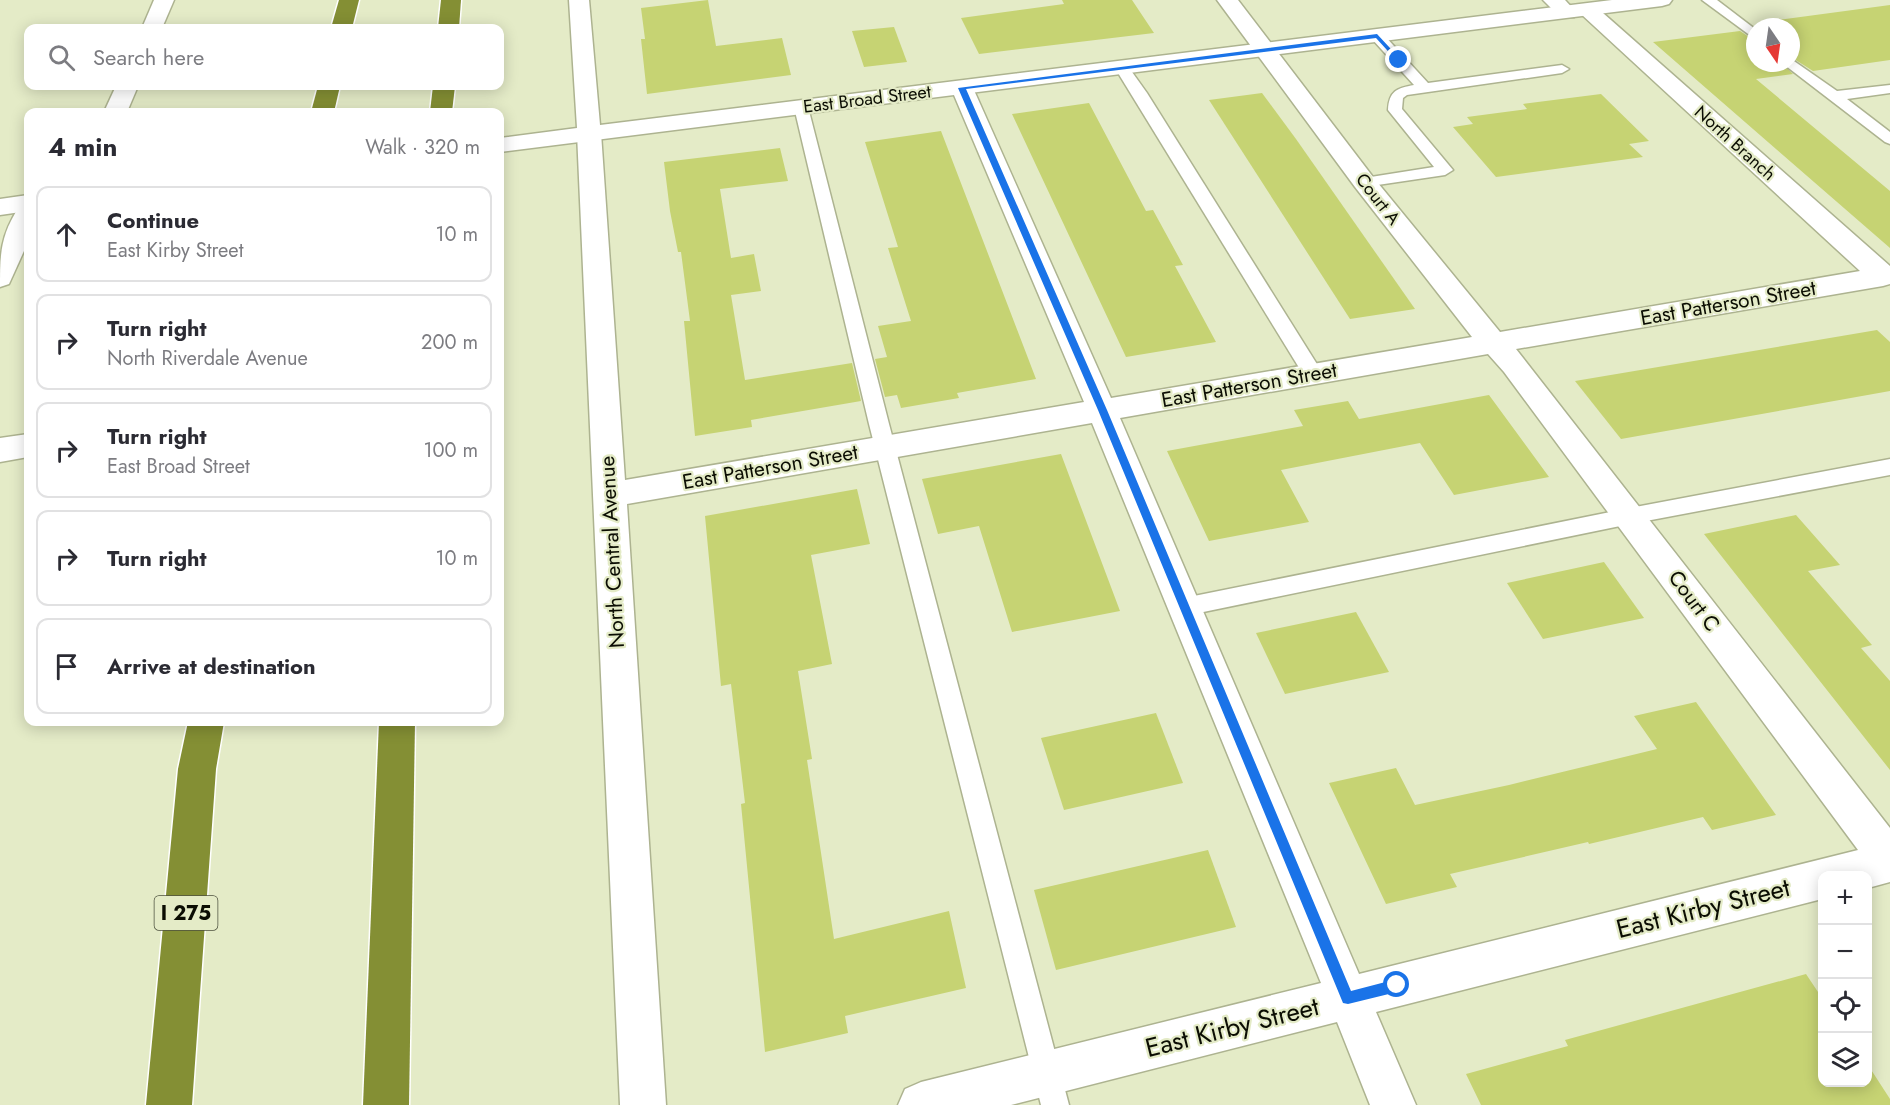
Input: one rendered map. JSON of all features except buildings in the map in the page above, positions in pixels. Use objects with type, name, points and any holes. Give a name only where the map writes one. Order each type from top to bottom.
[{"type":"highway","points":[[343,24],[349,0]]},
{"type":"highway","points":[[449,24],[451,0]]},
{"type":"highway","name":"I 275","points":[[169,1105],[198,769],[205,726]]},
{"type":"highway","points":[[386,1105],[397,726]]},
{"type":"street","points":[[154,24],[164,0]]},
{"type":"street","name":"North Central Avenue","points":[[579,0],[603,338],[608,495],[643,1105]]},
{"type":"street","name":"Court A","points":[[1227,0],[1474,321],[1496,343]]},
{"type":"street","name":"East Broad Street","points":[[504,145],[1377,36],[1570,8],[1662,0]]},
{"type":"street","name":"North Branch","points":[[1570,8],[1884,281]]},
{"type":"street","points":[[962,88],[1102,410],[1393,1105]]},
{"type":"street","points":[[118,108],[126,90]]},
{"type":"street","points":[[0,207],[24,204]]},
{"type":"street","points":[[0,278],[24,222]]},
{"type":"street","name":"East Patterson Street","points":[[608,495],[1496,343],[1884,281]]},
{"type":"street","name":"Court C","points":[[1496,343],[1630,516],[1890,861]]},
{"type":"street","points":[[0,450],[24,447]]},
{"type":"street","points":[[1853,871],[1890,861]]},
{"type":"street","name":"East Kirby Street","points":[[921,1105],[1051,1089],[1348,998],[1818,880]]},
{"type":"lane","points":[[1709,0],[1746,28]]},
{"type":"lane","points":[[1377,36],[1424,87]]},
{"type":"lane","points":[[1122,68],[1140,93],[1313,374]]},
{"type":"lane","points":[[1365,182],[1445,170],[1395,110],[1396,97],[1403,91],[1562,69]]},
{"type":"lane","points":[[1800,70],[1890,139]]},
{"type":"lane","points":[[1834,96],[1890,88]]},
{"type":"lane","points":[[801,108],[885,448],[1051,1089]]},
{"type":"lane","points":[[1184,607],[1630,516],[1890,468]]},
{"type":"route","points":[[1397,985],[1348,998],[1102,410],[962,88],[1377,36],[1399,60]]}]
